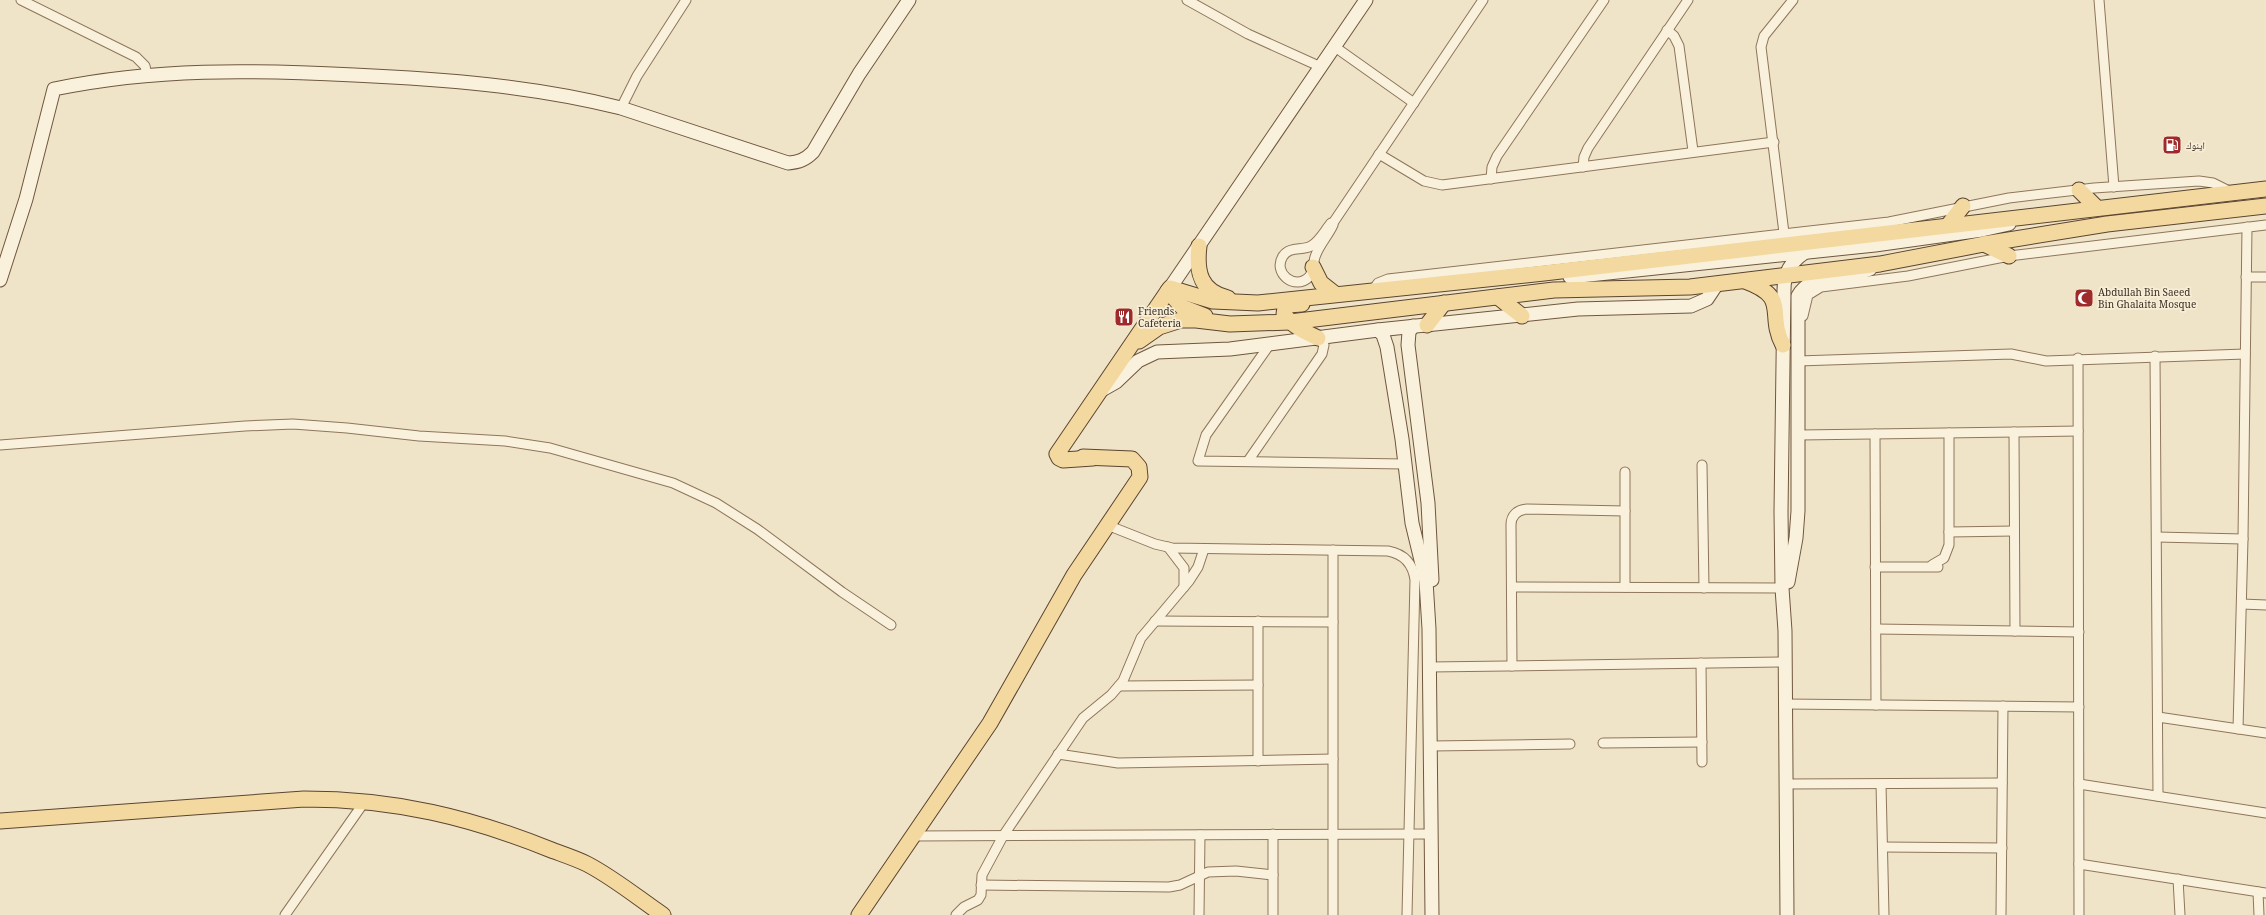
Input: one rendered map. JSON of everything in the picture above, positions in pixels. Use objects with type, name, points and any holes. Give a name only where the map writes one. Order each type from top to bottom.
[{"type":"main road","points":[[1169,290],[1224,303],[1258,303],[1544,273],[1618,259],[2266,189]]},
{"type":"main road","points":[[2079,190],[2097,208]]},
{"type":"main road","points":[[1949,224],[1963,206]]},
{"type":"main road","points":[[1130,348],[1152,330],[1173,322],[1188,320],[1230,324],[1290,322],[1574,289],[1662,289],[1717,284],[1880,264],[1984,244],[2146,219],[2266,206]]},
{"type":"main road","points":[[1984,244],[2009,256]]},
{"type":"main road","points":[[1199,246],[1199,276],[1205,285],[1213,292],[1224,297],[1236,299],[1290,299]]},
{"type":"main road","points":[[1313,267],[1329,295]]},
{"type":"main road","points":[[1744,281],[1763,288],[1772,298],[1776,308],[1778,334],[1790,345]]},
{"type":"main road","points":[[1169,290],[1176,303],[1188,310],[1218,319],[1250,323]]},
{"type":"main road","points":[[859,915],[990,723],[1074,575],[1138,481],[1140,470],[1135,461],[1128,458],[1093,458],[1079,460],[1059,458],[1058,451],[1169,290]]},
{"type":"main road","points":[[1318,338],[1290,322],[1284,312],[1287,306],[1311,302],[1329,295]]},
{"type":"main road","points":[[1498,297],[1522,316]]},
{"type":"main road","points":[[1420,326],[1444,303]]},
{"type":"main road","points":[[1069,436],[1073,451],[1083,456],[1093,458]]},
{"type":"main road","points":[[0,821],[304,798],[365,801],[416,808],[471,821],[515,835],[588,865],[663,915]]},
{"type":"main road","points":[[554,851],[647,915]]},
{"type":"street","points":[[21,0],[136,57],[145,66],[147,75]]},
{"type":"street","points":[[621,108],[637,76],[686,0]]},
{"type":"street","points":[[0,280],[26,199],[54,90],[147,75],[214,70],[422,78],[572,97],[621,108],[788,163],[798,163],[806,159],[813,152],[859,74],[909,0]]},
{"type":"street","points":[[1187,0],[1248,34],[1321,67]]},
{"type":"street","points":[[1169,290],[1366,0]]},
{"type":"street","points":[[1333,223],[1313,245],[1288,252],[1282,258],[1280,265],[1282,273],[1287,279],[1298,282],[1308,277],[1313,267],[1317,251],[1333,223],[1483,0]]},
{"type":"street","points":[[1491,179],[1492,167],[1497,156],[1604,0]]},
{"type":"street","points":[[1583,167],[1584,157],[1588,148],[1688,0]]},
{"type":"street","points":[[1784,233],[1762,43],[1764,36],[1793,0]]},
{"type":"street","points":[[2099,0],[2114,187]]},
{"type":"street","points":[[1667,30],[1674,36],[1679,46],[1693,151]]},
{"type":"street","points":[[1335,47],[1414,103]]},
{"type":"street","points":[[1379,154],[1424,181],[1436,184],[1491,179],[1693,151],[1774,142]]},
{"type":"street","points":[[1372,291],[1378,283],[1388,279],[1618,259],[1784,233],[1904,220],[1963,206],[2008,198],[2114,187],[2204,182],[2217,185],[2231,192]]},
{"type":"street","points":[[1544,273],[1551,276],[1567,277],[1804,253],[1982,230],[2016,222],[2037,214]]},
{"type":"street","points":[[1790,345],[1806,300],[1816,289],[1914,275],[2009,256],[2266,225]]},
{"type":"street","points":[[2238,729],[2242,604],[2247,227]]},
{"type":"street","points":[[1787,915],[1786,662],[1782,588],[1790,345],[1785,275],[1789,266],[1804,253]]},
{"type":"street","points":[[1785,631],[1788,580],[1798,525],[1800,435],[1798,361],[1790,345],[1798,301],[1801,292],[1806,286],[1818,281],[1852,275],[1880,264]]},
{"type":"street","points":[[2246,277],[2266,277]]},
{"type":"street","points":[[1100,391],[1116,382],[1138,361],[1157,352],[1210,350],[1270,344],[1378,330],[1578,309],[1695,306],[1707,299],[1717,284]]},
{"type":"street","points":[[1420,326],[1410,332],[1408,345],[1430,525],[1432,590],[1429,629]]},
{"type":"street","points":[[1378,330],[1386,343],[1405,464],[1412,523],[1426,581],[1430,667],[1432,915]]},
{"type":"street","points":[[1248,461],[1322,354],[1324,345],[1318,338]]},
{"type":"street","points":[[1270,344],[1206,435],[1198,461],[1405,464]]},
{"type":"street","points":[[1394,393],[1395,379],[1391,351],[1397,344],[1403,347],[1408,378],[1413,390]]},
{"type":"street","points":[[1798,361],[2011,354],[2040,360],[2245,354]]},
{"type":"street","points":[[2155,356],[2158,796]]},
{"type":"street","points":[[2078,358],[2080,915]]},
{"type":"street","points":[[0,445],[245,426],[293,424],[444,438],[505,441],[550,448],[667,481],[716,503],[757,529],[891,626]]},
{"type":"street","points":[[1800,435],[2078,431]]},
{"type":"street","points":[[2014,432],[2015,631]]},
{"type":"street","points":[[1876,567],[1932,565],[1944,558],[1949,545],[1949,433]]},
{"type":"street","points":[[1875,434],[1876,705]]},
{"type":"street","points":[[1702,465],[1704,588]]},
{"type":"street","points":[[1625,472],[1625,587]]},
{"type":"street","points":[[1512,666],[1511,522],[1517,512],[1527,510],[1625,511]]},
{"type":"street","points":[[1107,525],[1168,548],[1394,552],[1407,560],[1414,574],[1407,915]]},
{"type":"street","points":[[1949,532],[2014,531]]},
{"type":"street","points":[[2157,538],[2243,539]]},
{"type":"street","points":[[1168,548],[1184,568],[1184,587]]},
{"type":"street","points":[[956,915],[964,907],[978,900],[981,895],[984,870],[1003,836],[1058,754],[1088,714],[1119,686],[1141,638],[1198,568],[1204,549]]},
{"type":"street","points":[[1333,550],[1333,915]]},
{"type":"street","points":[[1512,587],[1782,588]]},
{"type":"street","points":[[2242,604],[2266,606]]},
{"type":"street","points":[[1155,621],[1333,622]]},
{"type":"street","points":[[1258,621],[1258,760]]},
{"type":"street","points":[[1876,629],[2079,632]]},
{"type":"street","points":[[1430,667],[1786,662]]},
{"type":"street","points":[[1701,663],[1702,762]]},
{"type":"street","points":[[1119,686],[1258,685]]},
{"type":"street","points":[[1786,704],[2079,707]]},
{"type":"street","points":[[2001,915],[2003,706]]},
{"type":"street","points":[[2158,717],[2266,733]]},
{"type":"street","points":[[1603,743],[1702,742]]},
{"type":"street","points":[[1431,746],[1570,744]]},
{"type":"street","points":[[1058,754],[1118,763],[1333,760]]},
{"type":"street","points":[[1786,784],[2002,783]]},
{"type":"street","points":[[1882,784],[1884,915]]},
{"type":"street","points":[[2079,784],[2266,813]]},
{"type":"street","points":[[285,915],[365,801]]},
{"type":"street","points":[[1273,834],[1273,915]]},
{"type":"street","points":[[913,836],[1431,834]]},
{"type":"street","points":[[1199,915],[1200,835]]},
{"type":"street","points":[[1883,847],[2002,848]]},
{"type":"street","points":[[2079,864],[2262,892],[2259,915]]},
{"type":"street","points":[[981,885],[1169,887],[1190,881],[1199,875],[1222,870],[1273,875]]},
{"type":"street","points":[[2178,879],[2180,915]]},
{"type":"place","name":"اينوك","points":[[2172,145]]},
{"type":"place","name":"Abdullah Bin Saeed Bin Ghalaita Mosque","points":[[2084,298]]},
{"type":"place","name":"Friends Cafeteria","points":[[1124,317]]}]
